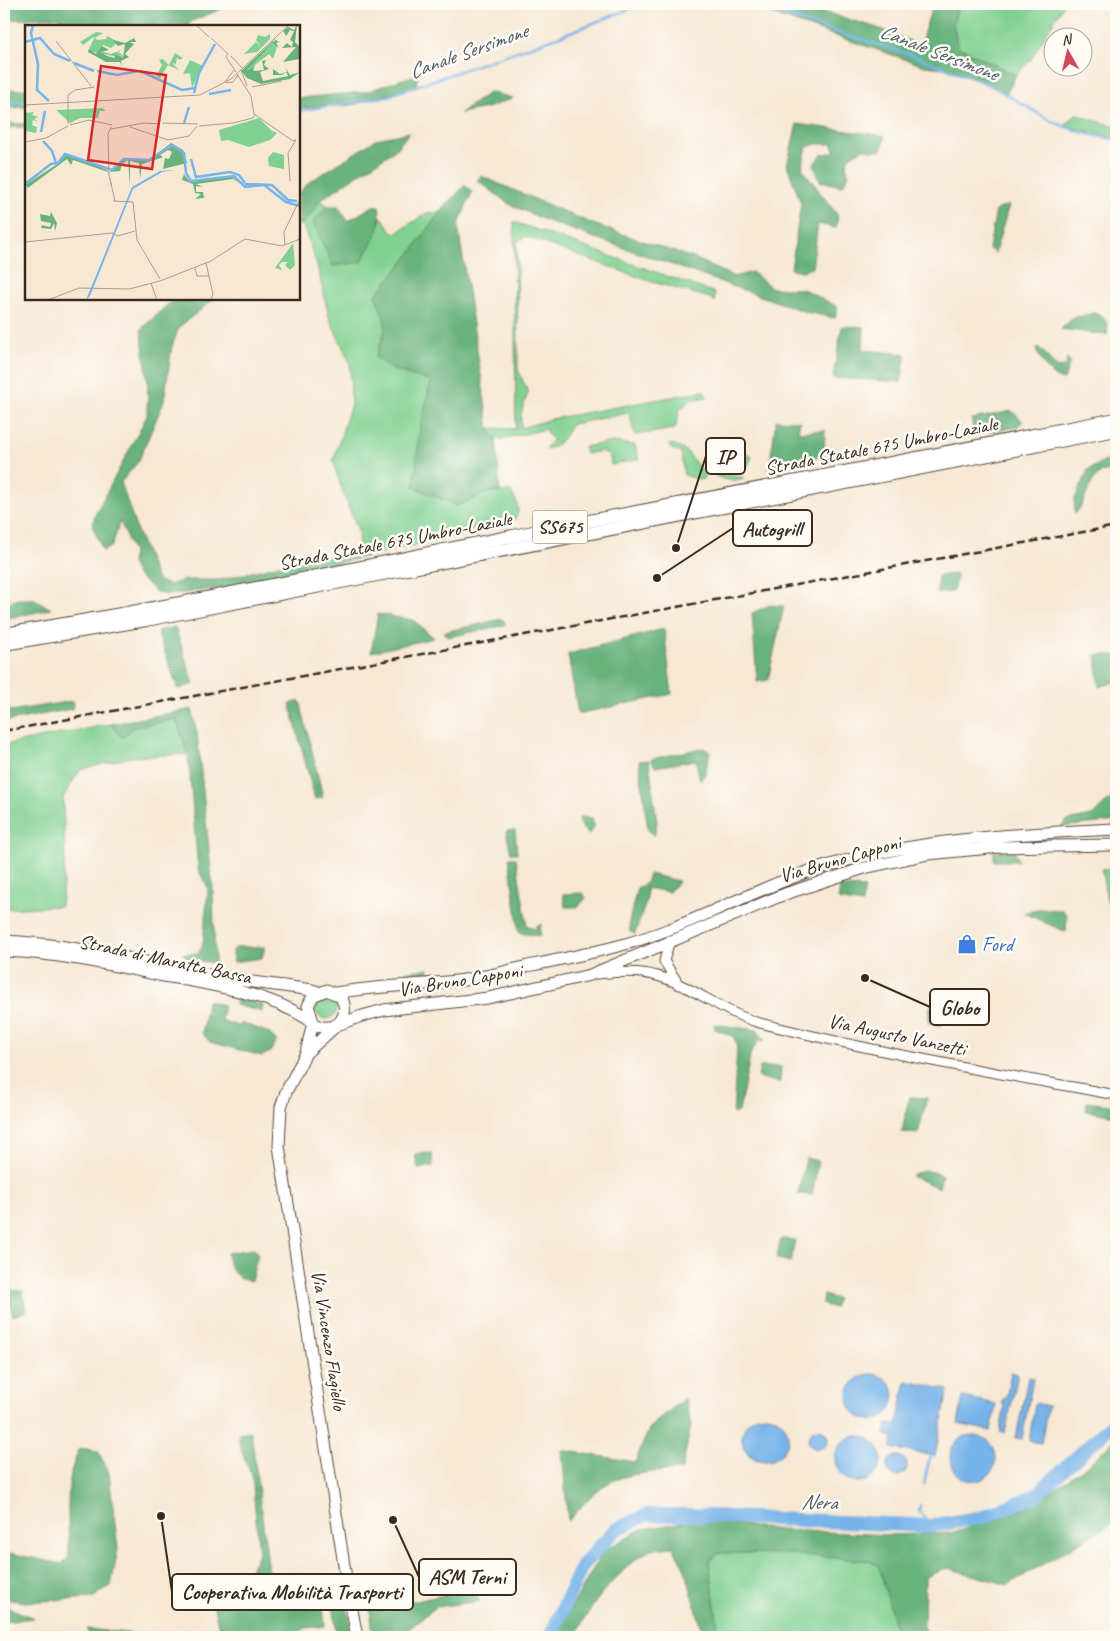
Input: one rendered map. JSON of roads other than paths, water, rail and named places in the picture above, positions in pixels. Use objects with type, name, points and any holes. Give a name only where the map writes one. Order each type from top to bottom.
[{"type":"highway","name":"Strada Statale 675 Umbro-Laziale","points":[[4,634],[208,598],[739,491],[906,462],[1116,418]]},
{"type":"highway","name":"Strada Statale 675 Umbro-Laziale","points":[[4,644],[146,620],[1116,430]]},
{"type":"main road","name":"Via Bruno Capponi","points":[[336,993],[362,988],[408,987],[466,980],[620,946],[671,928],[810,871],[866,855],[947,841],[1034,833],[1116,829]]},
{"type":"main road","name":"Via Bruno Capponi","points":[[337,1025],[384,1010],[488,998],[590,975],[670,940],[785,894],[864,868],[909,858],[1000,847],[1116,845]]},
{"type":"main road","name":"Strada di Maratta Bassa","points":[[4,941],[48,944],[92,951],[216,976],[318,992]]},
{"type":"main road","name":"Strada di Maratta Bassa","points":[[4,951],[100,963],[216,986],[284,1005],[313,1022]]},
{"type":"main road","points":[[588,954],[595,963],[590,975]]},
{"type":"main road","points":[[327,990],[336,993],[341,997],[345,1009],[344,1015],[337,1025],[324,1028],[313,1022],[308,1006],[313,996],[318,992],[327,990]]},
{"type":"main road","name":"Via Vincenzo Flagiello","points":[[313,1022],[306,1054],[281,1107],[279,1146],[346,1578],[357,1637]]},
{"type":"main road","name":"Via Vincenzo Flagiello","points":[[306,1054],[337,1025]]},
{"type":"street","name":"Via Augusto Vanzetti","points":[[670,940],[664,961],[679,985]]},
{"type":"street","name":"Via Augusto Vanzetti","points":[[590,975],[643,973],[679,985],[722,1008],[757,1022],[848,1045],[1116,1095]]},
{"type":"water","points":[[1011,1372],[1018,1374],[1005,1433],[1000,1432],[1005,1405],[1002,1404],[1003,1399],[1006,1399]]},
{"type":"water","points":[[871,1374],[884,1378],[890,1384],[894,1397],[890,1410],[884,1416],[871,1420],[858,1416],[852,1410],[848,1397],[852,1384],[858,1378]]},
{"type":"water","points":[[1028,1377],[1033,1378],[1022,1439],[1016,1438]]},
{"type":"water","points":[[906,1381],[948,1390],[935,1456],[891,1448],[893,1437],[885,1435],[887,1424],[897,1425]]},
{"type":"water","points":[[963,1397],[996,1404],[991,1431],[958,1424]]},
{"type":"water","points":[[1035,1403],[1048,1406],[1041,1443],[1029,1441]]},
{"type":"water","points":[[761,1415],[769,1415],[778,1419],[784,1425],[788,1438],[784,1451],[778,1457],[769,1461],[761,1461],[752,1457],[746,1451],[742,1442],[742,1434],[746,1425],[752,1419]]},
{"type":"water","points":[[818,1429],[825,1432],[828,1439],[825,1446],[818,1449],[811,1446],[808,1439],[811,1432]]},
{"type":"water","points":[[973,1435],[986,1439],[992,1445],[996,1458],[992,1471],[986,1477],[973,1481],[960,1477],[954,1471],[950,1458],[954,1445],[960,1439]]},
{"type":"water","points":[[858,1436],[871,1440],[877,1446],[881,1459],[877,1472],[871,1478],[858,1482],[845,1478],[839,1472],[835,1459],[839,1446],[845,1440]]},
{"type":"water","points":[[893,1456],[901,1456],[907,1462],[907,1470],[901,1476],[893,1476],[887,1470],[887,1462]]},
{"type":"waterway","name":"Canale Sersimone","points":[[300,111],[388,96],[552,39],[643,4]]},
{"type":"waterway","name":"Canale Sersimone","points":[[746,4],[918,57],[985,82],[1051,121],[1080,132],[1116,140]]},
{"type":"waterway","name":"Canale Sersimone","points":[[4,101],[25,102]]},
{"type":"waterway","name":"Nera","points":[[550,1637],[583,1564],[615,1530],[647,1515],[688,1515],[931,1526],[984,1517],[1036,1495],[1116,1421]]},
{"type":"waterway","points":[[924,1484],[930,1455]]},
{"type":"waterway","points":[[920,1505],[919,1511],[931,1526]]},
{"type":"railway","points":[[4,731],[1116,526]]},
{"type":"place","name":"IP","points":[[676,548]]},
{"type":"place","name":"Autogrill","points":[[657,578]]},
{"type":"place","name":"Ford","points":[[967,944]]},
{"type":"place","name":"Globo","points":[[865,978]]},
{"type":"place","name":"Cooperativa Mobilità Trasporti","points":[[161,1516]]},
{"type":"place","name":"ASM Terni","points":[[393,1520]]}]
